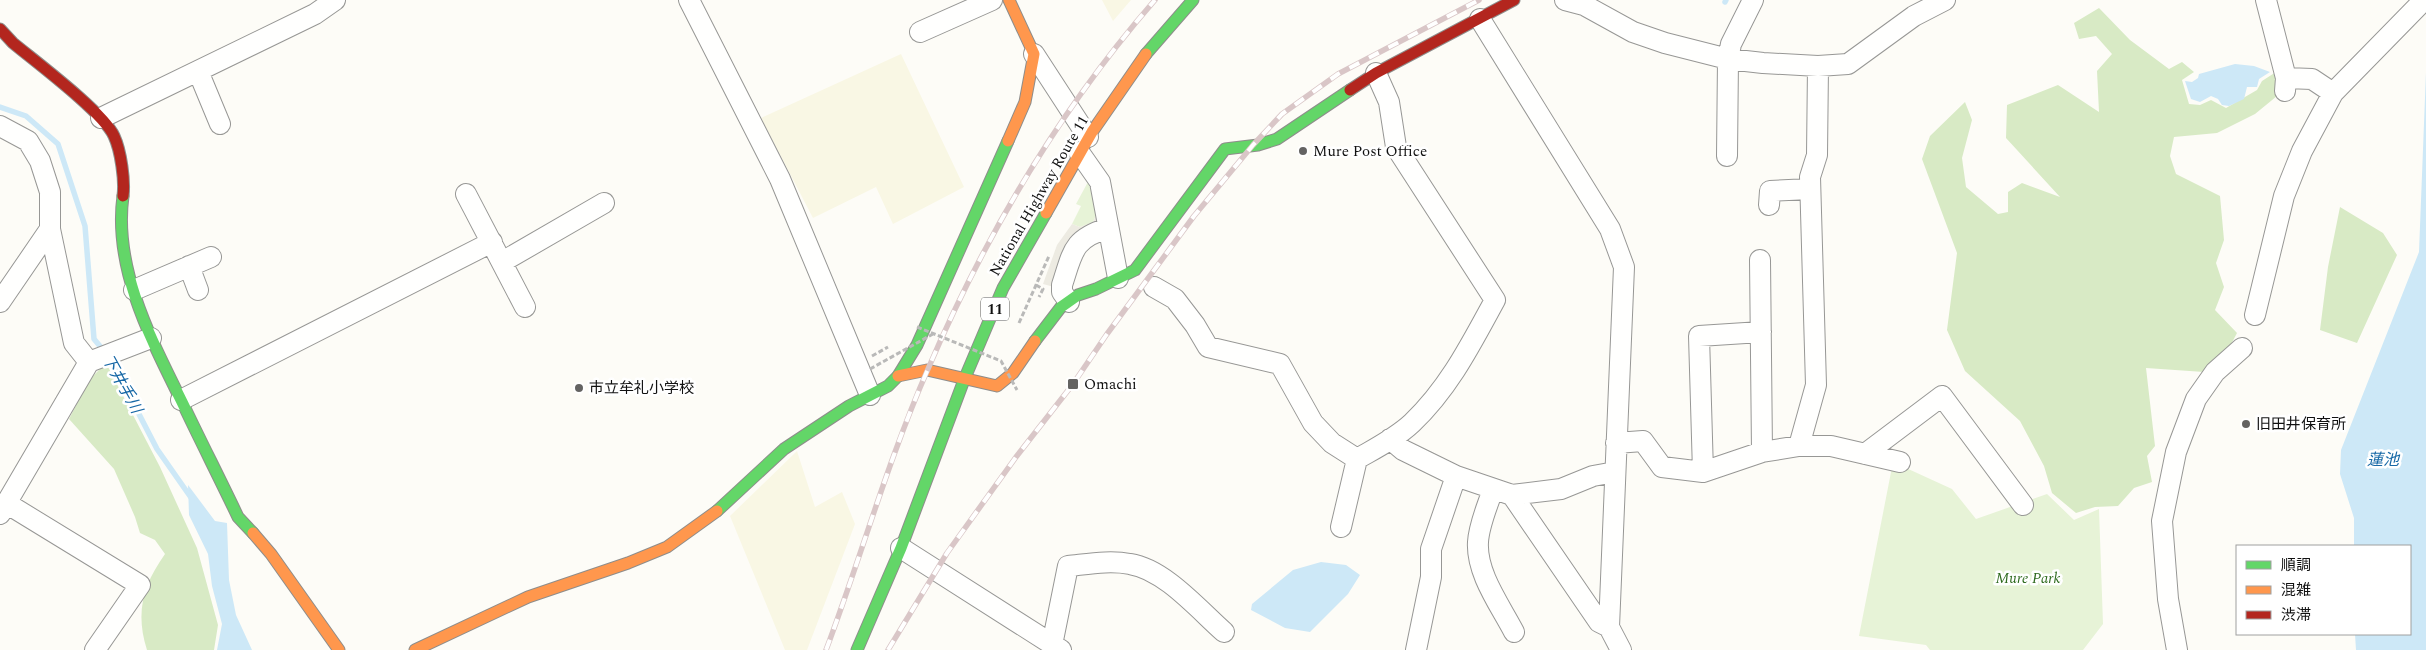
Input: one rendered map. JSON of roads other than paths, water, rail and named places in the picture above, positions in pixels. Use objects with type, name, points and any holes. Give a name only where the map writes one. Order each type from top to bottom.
[{"type":"main road","points":[[415,650],[528,597],[628,564],[667,547],[724,506],[784,449],[849,406],[888,386],[898,376],[917,345],[1025,102],[1034,54],[1009,0]]},
{"type":"main road","name":"National Highway Route 11","points":[[858,650],[901,548],[964,380],[1004,288],[1083,145],[1148,52],[1192,0]]},
{"type":"main road","points":[[898,376],[927,370],[943,372],[964,380],[990,386],[997,386],[1004,382],[1026,356],[1051,318],[1069,302],[1078,295],[1096,289],[1135,270],[1225,150],[1242,145],[1265,144],[1277,139],[1376,73],[1514,0]]},
{"type":"main road","points":[[0,29],[13,43],[101,118],[114,136],[125,184],[121,212],[122,239],[128,272],[151,338],[238,517],[271,554],[339,650]]},
{"type":"street","points":[[101,118],[315,14],[335,0]]},
{"type":"street","points":[[689,0],[780,179],[870,395]]},
{"type":"street","points":[[920,32],[992,0]]},
{"type":"street","points":[[1565,0],[1584,6],[1634,32],[1728,59],[1818,66],[1848,64],[1914,16],[1945,0]]},
{"type":"street","points":[[1727,156],[1728,59],[1731,44],[1753,0]]},
{"type":"street","points":[[2266,0],[2285,84],[2312,79],[2333,93]]},
{"type":"street","points":[[2255,315],[2284,196],[2302,151],[2333,93],[2424,0]]},
{"type":"street","points":[[1480,19],[1610,228],[1624,267],[1609,627],[1621,650]]},
{"type":"street","points":[[1034,54],[1083,145],[1100,182],[1118,278]]},
{"type":"street","points":[[1799,446],[1816,385],[1810,177],[1817,155],[1818,66]]},
{"type":"street","points":[[198,71],[220,124]]},
{"type":"street","points":[[1341,527],[1357,459],[1411,424],[1437,396],[1463,359],[1495,300],[1396,147],[1389,102],[1376,73]]},
{"type":"street","points":[[0,126],[28,141],[40,161],[50,192],[50,229],[74,343],[93,360]]},
{"type":"street","points":[[1769,205],[1770,191],[1810,189]]},
{"type":"street","points":[[466,194],[525,307]]},
{"type":"street","points":[[502,262],[604,203]]},
{"type":"street","points":[[1069,302],[1062,292],[1062,285],[1075,245],[1096,232],[1108,228]]},
{"type":"street","points":[[3,290],[50,229]]},
{"type":"street","points":[[181,400],[492,242]]},
{"type":"street","points":[[134,290],[211,257]]},
{"type":"street","points":[[1760,260],[1762,452]]},
{"type":"street","points":[[189,266],[198,290]]},
{"type":"street","points":[[1154,287],[1175,299],[1195,325],[1208,347],[1280,364],[1312,423],[1332,443],[1357,459]]},
{"type":"street","points":[[1703,472],[1699,336],[1761,332]]},
{"type":"street","points":[[95,650],[140,585],[3,509],[93,360],[151,338]]},
{"type":"street","points":[[2177,650],[2168,599],[2162,520],[2176,452],[2196,399],[2215,372],[2242,348]]},
{"type":"street","points":[[1865,454],[1942,396],[2023,505]]},
{"type":"street","points":[[1390,439],[1403,450],[1456,476],[1512,496],[1561,489],[1593,476],[1615,472]]},
{"type":"street","points":[[1616,443],[1643,441],[1662,467],[1703,472],[1762,452],[1799,446],[1830,446],[1900,462]]},
{"type":"street","points":[[1416,650],[1431,577],[1431,549],[1456,476]]},
{"type":"street","points":[[1493,489],[1478,539],[1478,554],[1483,571],[1514,632]]},
{"type":"street","points":[[1512,496],[1599,622],[1609,627]]},
{"type":"street","points":[[901,548],[1056,648],[1068,566],[1104,562],[1131,564],[1150,571],[1171,584],[1224,632]]},
{"type":"water","points":[[2235,64],[2254,66],[2270,72],[2259,79],[2257,87],[2247,87],[2244,99],[2229,106],[2222,105],[2218,99],[2211,96],[2200,102],[2191,99],[2185,81],[2192,82],[2198,78],[2199,74]]},
{"type":"water","name":"蓮池","points":[[2426,72],[2426,650],[2356,650],[2355,635],[2411,635],[2411,545],[2354,545],[2354,518],[2340,474],[2341,450],[2419,252]]},
{"type":"water","points":[[188,485],[215,521],[227,523],[229,580],[236,615],[252,650],[217,650],[222,624],[212,586],[208,554],[189,515]]},
{"type":"water","points":[[1321,562],[1346,565],[1360,575],[1348,594],[1310,632],[1285,628],[1251,610],[1252,604],[1293,570]]},
{"type":"waterway","name":"下井手川","points":[[0,107],[26,116],[58,144],[85,226],[94,339],[104,351]]},
{"type":"waterway","name":"下井手川","points":[[110,358],[157,449],[192,499]]},
{"type":"railway","points":[[826,650],[900,438],[950,319],[974,271],[1027,176],[1056,130],[1087,85],[1155,0]]},
{"type":"railway","points":[[888,650],[947,553],[1016,457],[1073,384],[1107,334],[1194,216],[1253,145],[1282,114],[1338,74],[1479,0]]},
{"type":"place","name":"Mure Post Office","points":[[1303,151]]},
{"type":"place","name":"Omachi","points":[[1073,384]]},
{"type":"place","name":"市立牟礼小学校","points":[[579,388]]},
{"type":"place","name":"旧田井保育所","points":[[2246,424]]},
{"type":"park label","name":"Mure Park","points":[[2028,578]]}]
